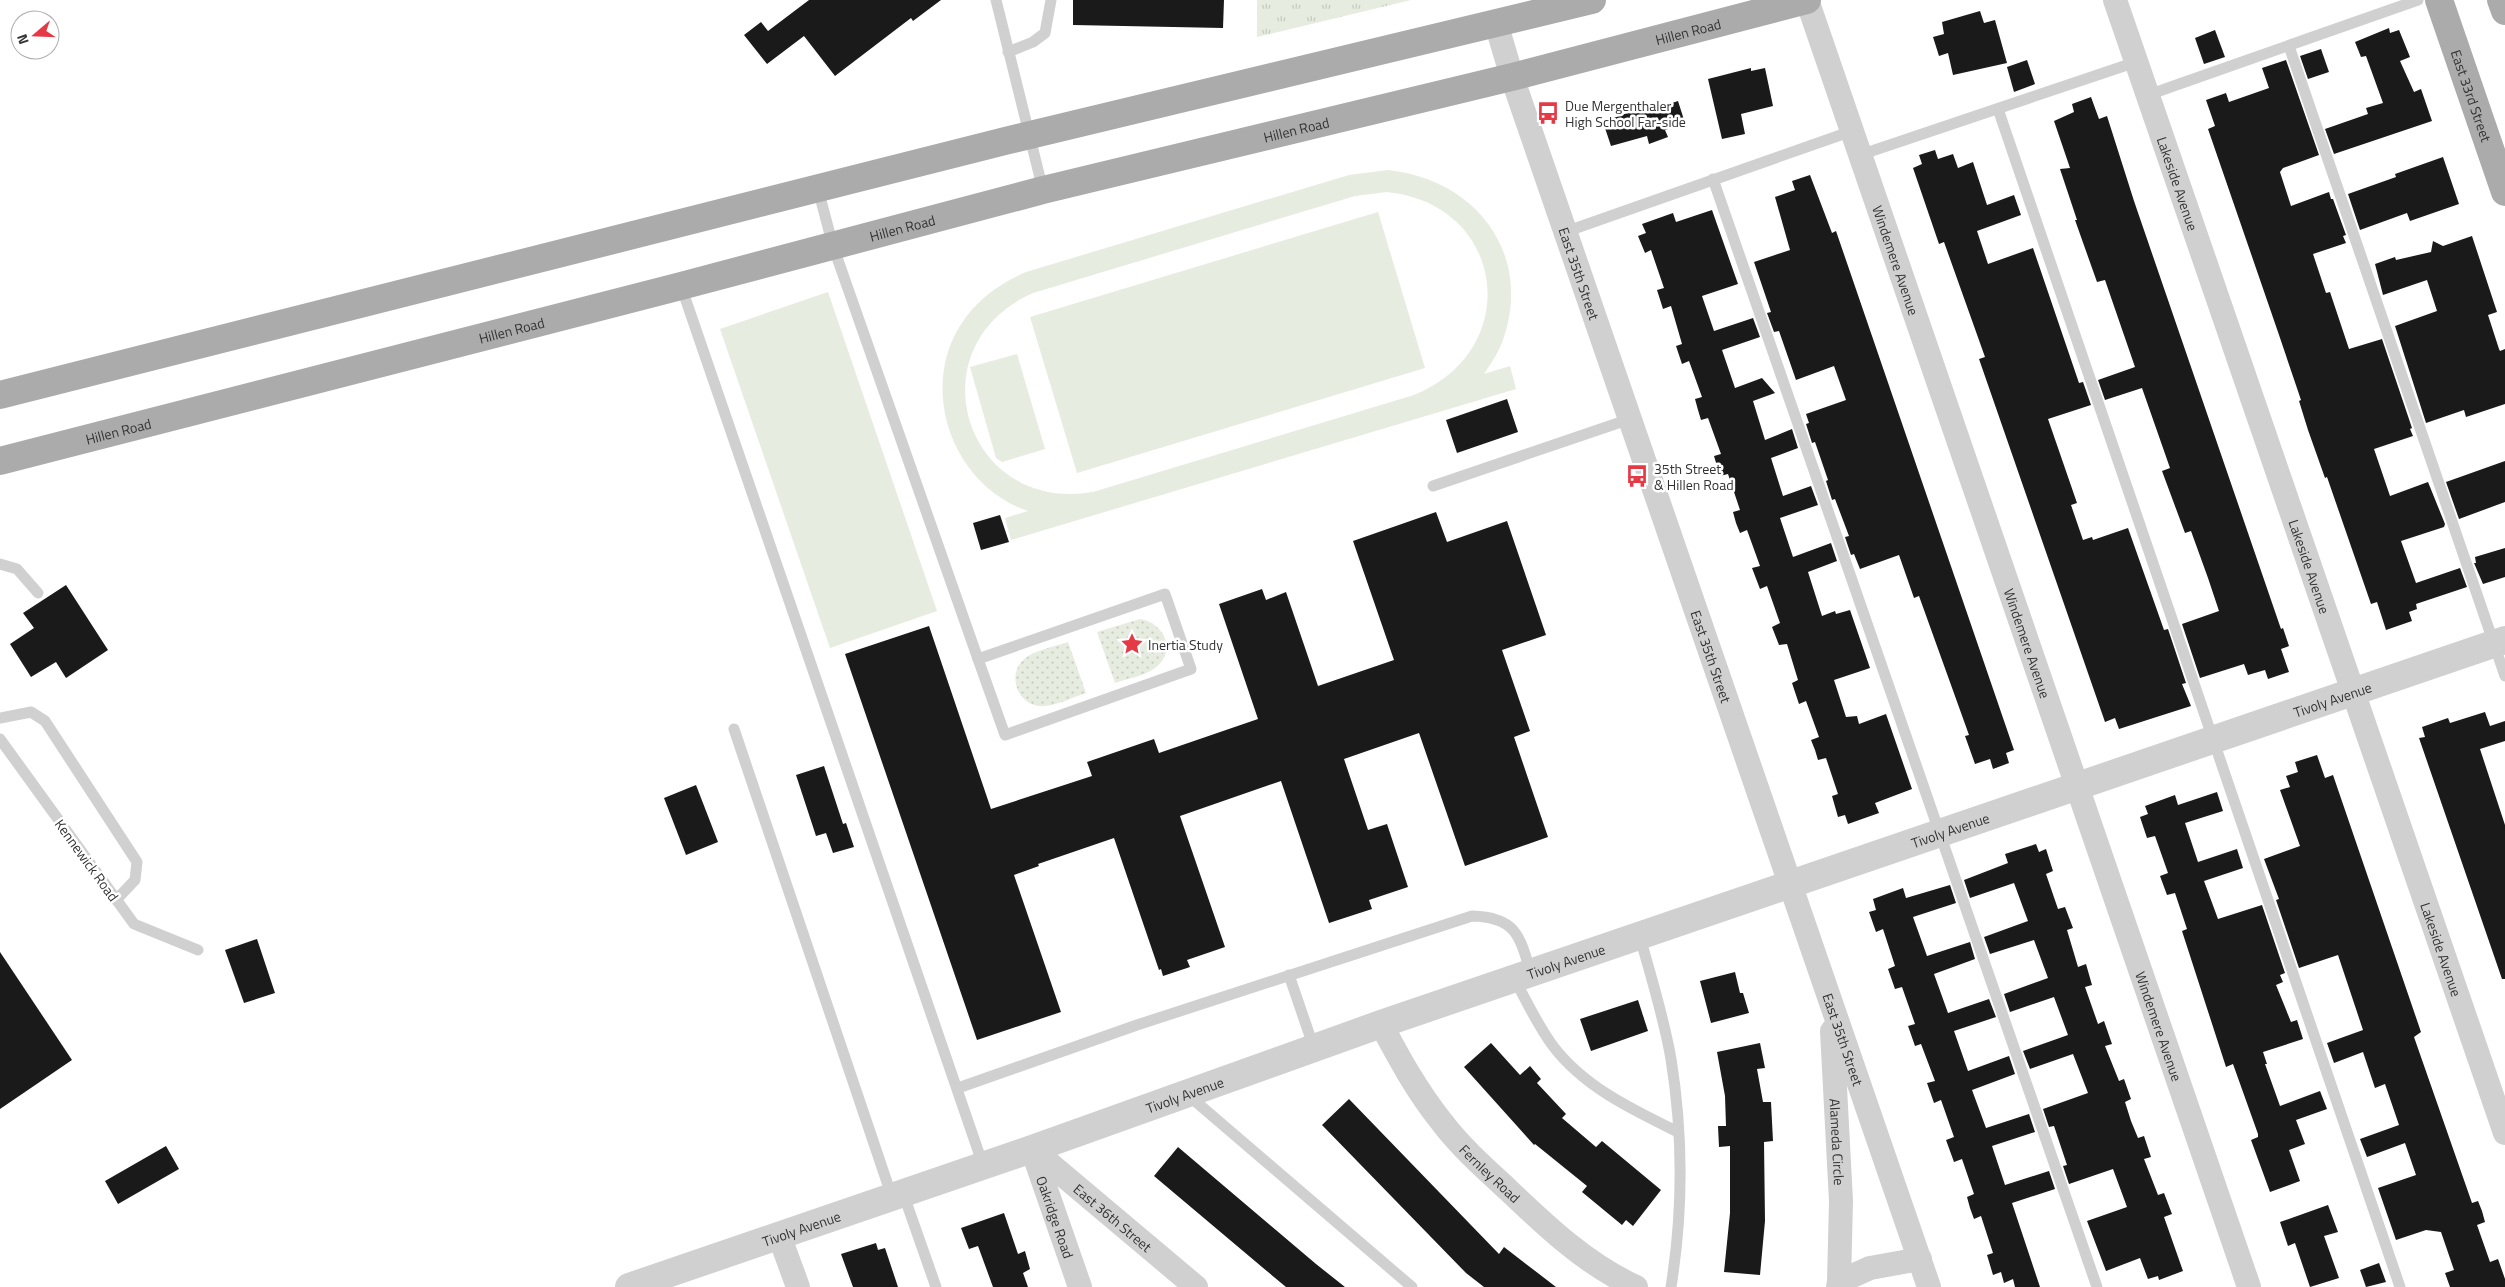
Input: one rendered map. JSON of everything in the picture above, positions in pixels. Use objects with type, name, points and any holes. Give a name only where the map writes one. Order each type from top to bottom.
[{"type":"main road","points":[[0,395],[1030,135],[1592,0]]},
{"type":"main road","name":"Hillen Road","points":[[0,461],[681,286],[1044,190],[1512,77],[1807,0]]},
{"type":"main road","name":"East 33rd Street","points":[[2438,0],[2505,192]]},
{"type":"main road","points":[[2501,0],[2505,10]]},
{"type":"street","name":"Windemere Avenue","points":[[1807,0],[2249,1287]]},
{"type":"street","name":"Lakeside Avenue","points":[[2115,0],[2505,1133]]},
{"type":"street","name":"East 35th Street","points":[[1496,23],[1512,77],[1565,232],[1929,1287]]},
{"type":"street","name":"Tivoly Avenue","points":[[630,1287],[657,1282],[779,1235],[1032,1148],[1381,1024],[1524,977],[2499,642]]},
{"type":"street","name":"Alameda Circle","points":[[1830,1002],[1841,1201],[1839,1285]]},
{"type":"street","name":"Fernley Road","points":[[1381,1024],[1411,1079],[1442,1122],[1475,1159],[1563,1240],[1589,1260],[1636,1287]]},
{"type":"street","name":"Oakridge Road","points":[[1032,1148],[1080,1287]]},
{"type":"street","name":"East 36th Street","points":[[1032,1148],[1196,1287]]},
{"type":"street","points":[[779,1235],[798,1287]]},
{"type":"street","name":"Alameda Circle","points":[[1839,1285],[1870,1268],[1920,1259]]},
{"type":"lane","points":[[996,0],[1044,190]]},
{"type":"lane","points":[[1008,52],[1033,42],[1045,33],[1051,0]]},
{"type":"lane","points":[[2148,95],[2418,0]]},
{"type":"lane","points":[[2289,46],[2499,642],[2505,676]]},
{"type":"lane","points":[[1860,155],[2136,62]]},
{"type":"lane","points":[[1998,109],[2400,1287]]},
{"type":"lane","points":[[1565,232],[1852,131]]},
{"type":"lane","points":[[1713,180],[2097,1287]]},
{"type":"lane","points":[[818,189],[833,246],[978,659],[1005,735],[1192,670],[1165,594],[978,659]]},
{"type":"lane","points":[[681,286],[983,1165]]},
{"type":"lane","points":[[1433,486],[1630,419]]},
{"type":"lane","points":[[0,564],[17,569],[38,593]]},
{"type":"lane","points":[[0,718],[31,712],[45,721],[137,862],[135,880],[116,900]]},
{"type":"lane","points":[[734,728],[897,1195],[936,1287]]},
{"type":"lane","name":"Kennewick Road","points":[[0,739],[134,924],[198,950]]},
{"type":"lane","points":[[958,1088],[1288,975],[1472,916],[1488,916],[1500,920],[1512,928],[1522,940],[1524,977],[1539,1024],[1553,1046],[1572,1067],[1593,1084],[1633,1110],[1678,1132]]},
{"type":"lane","points":[[1640,936],[1671,1058],[1678,1132],[1680,1198],[1671,1287]]},
{"type":"lane","points":[[1288,975],[1314,1048]]},
{"type":"lane","points":[[1185,1093],[1412,1287]]},
{"type":"green space","points":[[1257,0],[1411,0],[1257,37]]},
{"type":"green space","points":[[1388,170],[1419,176],[1446,188],[1470,204],[1489,225],[1502,249],[1510,276],[1511,306],[1504,337],[1496,356],[1484,374],[1510,366],[1516,389],[1011,540],[1005,518],[1028,511],[1001,498],[978,479],[961,456],[949,429],[943,401],[944,372],[951,343],[972,309],[993,291],[1026,272],[1349,175]],"holes":[[[1387,192],[1427,202],[1457,222],[1477,250],[1487,281],[1486,314],[1473,346],[1450,374],[1414,395],[1093,492],[1048,492],[1012,478],[986,453],[970,421],[965,385],[974,350],[996,318],[1033,293],[1355,196]]]},
{"type":"green space","points":[[1378,212],[1425,368],[1077,473],[1030,317]]},
{"type":"green space","points":[[828,292],[937,611],[830,648],[720,329]]},
{"type":"green space","points":[[1017,354],[1045,449],[1002,462],[996,458],[970,367]]},
{"type":"green space","points":[[1140,619],[1156,626],[1161,632],[1167,646],[1166,654],[1162,661],[1151,671],[1115,683],[1097,632]]},
{"type":"green space","points":[[1068,642],[1086,693],[1061,703],[1045,706],[1036,706],[1029,703],[1018,691],[1015,676],[1017,668],[1022,661],[1038,651]]},
{"type":"building","points":[[809,0],[941,0],[913,21],[911,18],[835,76],[804,36],[767,64],[744,35],[761,22],[768,31]]},
{"type":"building","points":[[1073,0],[1224,0],[1223,28],[1073,25]]},
{"type":"building","points":[[1980,11],[1984,23],[1995,20],[2007,63],[1953,75],[1948,53],[1939,56],[1933,37],[1944,34],[1942,22]]},
{"type":"building","points":[[2389,28],[2390,33],[2399,30],[2410,57],[2400,61],[2414,92],[2421,89],[2432,121],[2334,154],[2325,129],[2368,114],[2366,108],[2383,103],[2366,56],[2361,57],[2355,42]]},
{"type":"building","points":[[2215,30],[2225,57],[2204,64],[2195,38]]},
{"type":"building","points":[[2321,49],[2329,72],[2308,79],[2300,56]]},
{"type":"building","points":[[2027,60],[2035,84],[2014,92],[2007,67]]},
{"type":"building","points":[[2286,60],[2319,155],[2283,168],[2280,172],[2291,206],[2329,192],[2331,199],[2333,199],[2346,235],[2343,236],[2346,243],[2313,254],[2326,293],[2330,292],[2349,349],[2382,339],[2412,428],[2410,429],[2413,436],[2374,449],[2390,496],[2428,482],[2445,524],[2444,527],[2401,541],[2416,583],[2460,568],[2467,587],[2416,604],[2417,609],[2409,612],[2412,621],[2386,630],[2377,602],[2371,604],[2327,477],[2325,478],[2299,401],[2301,400],[2208,129],[2215,126],[2206,100],[2226,93],[2229,102],[2269,88],[2262,68]]},
{"type":"building","points":[[1751,68],[1751,71],[1765,68],[1773,106],[1741,114],[1745,134],[1722,139],[1708,79]]},
{"type":"building","points":[[2091,97],[2099,119],[2107,116],[2134,201],[2281,629],[2283,628],[2289,646],[2281,649],[2289,672],[2268,679],[2265,670],[2248,675],[2244,664],[2200,678],[2182,624],[2219,611],[2208,578],[2191,531],[2185,533],[2162,471],[2170,468],[2142,388],[2105,400],[2098,380],[2135,367],[2105,280],[2097,282],[2075,220],[2077,220],[2060,169],[2070,168],[2054,121],[2074,112],[2072,104]]},
{"type":"building","points":[[1678,101],[1685,123],[1665,130],[1668,137],[1649,144],[1647,136],[1611,146],[1603,122],[1646,106],[1648,111]]},
{"type":"building","points":[[1935,150],[1938,159],[1953,154],[1958,168],[1973,162],[1987,205],[2014,195],[2021,215],[1977,231],[1988,264],[2033,248],[2079,383],[2083,382],[2091,405],[2048,419],[2077,503],[2071,505],[2083,540],[2092,537],[2093,540],[2128,528],[2164,630],[2168,629],[2186,683],[2182,684],[2191,706],[2119,729],[2115,718],[2105,722],[1979,359],[1985,357],[1944,242],[1939,244],[1913,168],[1922,164],[1919,155]]},
{"type":"building","points":[[2443,157],[2459,204],[2410,221],[2407,213],[2360,230],[2348,194],[2396,177],[2395,174]]},
{"type":"building","points":[[1810,175],[1832,233],[1836,231],[2014,750],[2006,753],[2009,763],[1993,769],[1990,759],[1975,764],[1965,736],[1969,735],[1919,596],[1914,598],[1899,555],[1860,569],[1854,554],[1851,555],[1845,537],[1849,536],[1835,499],[1832,500],[1826,481],[1828,480],[1815,442],[1812,443],[1806,424],[1809,423],[1806,414],[1846,400],[1834,366],[1796,380],[1779,331],[1774,332],[1767,313],[1771,312],[1754,262],[1790,250],[1775,197],[1795,190],[1792,181]]},
{"type":"building","points":[[1712,210],[1738,284],[1702,296],[1714,331],[1753,318],[1760,337],[1722,350],[1735,388],[1762,378],[1775,393],[1753,401],[1765,440],[1792,429],[1798,448],[1771,458],[1783,496],[1811,486],[1818,505],[1780,518],[1793,557],[1831,543],[1837,561],[1808,572],[1822,616],[1835,611],[1836,614],[1850,610],[1870,668],[1834,680],[1846,717],[1857,716],[1859,724],[1886,714],[1912,789],[1875,803],[1879,813],[1848,824],[1845,815],[1838,817],[1832,796],[1838,794],[1826,758],[1818,760],[1811,740],[1819,737],[1806,701],[1799,704],[1792,683],[1798,680],[1787,644],[1779,645],[1772,627],[1780,623],[1767,586],[1760,589],[1752,568],[1760,566],[1747,530],[1740,533],[1736,523],[1733,512],[1740,510],[1728,474],[1720,476],[1714,456],[1721,454],[1708,418],[1701,420],[1695,399],[1702,397],[1689,361],[1682,364],[1676,346],[1682,344],[1671,306],[1663,309],[1657,290],[1664,288],[1651,250],[1645,253],[1638,236],[1646,233],[1642,224],[1673,213],[1676,222]]},
{"type":"building","points":[[2472,236],[2497,312],[2488,315],[2500,351],[2505,349],[2505,404],[2466,417],[2464,410],[2426,423],[2395,326],[2437,311],[2427,280],[2383,295],[2375,264],[2395,257],[2396,260],[2431,252],[2433,241],[2443,246]]},
{"type":"building","points":[[1507,399],[1518,432],[1457,453],[1446,420]]},
{"type":"building","points":[[2505,461],[2505,502],[2459,519],[2446,482]]},
{"type":"building","points":[[1436,512],[1447,542],[1507,521],[1546,635],[1502,650],[1530,731],[1514,737],[1548,837],[1465,866],[1419,733],[1344,759],[1368,830],[1387,824],[1408,887],[1369,900],[1372,909],[1329,923],[1281,781],[1180,816],[1225,947],[1187,960],[1190,967],[1163,976],[1161,969],[1159,970],[1114,838],[1038,864],[1039,866],[1014,875],[1061,1012],[977,1040],[845,654],[929,626],[991,809],[1092,776],[1087,762],[1154,739],[1159,753],[1258,719],[1219,604],[1262,589],[1266,600],[1286,592],[1318,686],[1394,660],[1353,541]]},
{"type":"building","points":[[1000,515],[1009,542],[981,550],[973,523]]},
{"type":"building","points":[[2505,548],[2505,577],[2483,584],[2474,563],[2476,563],[2475,557]]},
{"type":"building","points":[[66,585],[108,650],[66,678],[56,662],[31,677],[10,644],[34,628],[23,613]]},
{"type":"building","points":[[2485,712],[2490,726],[2505,721],[2505,741],[2480,749],[2505,825],[2505,979],[2502,979],[2419,738],[2425,737],[2422,727],[2448,718],[2450,723]]},
{"type":"building","points":[[2317,755],[2325,778],[2333,775],[2421,1032],[2414,1037],[2472,1203],[2478,1201],[2482,1211],[2485,1222],[2477,1225],[2490,1262],[2498,1259],[2505,1279],[2505,1287],[2450,1287],[2445,1273],[2454,1270],[2441,1232],[2426,1230],[2396,1240],[2378,1188],[2416,1175],[2405,1143],[2367,1157],[2360,1139],[2399,1125],[2385,1084],[2375,1088],[2363,1052],[2334,1063],[2327,1043],[2363,1030],[2338,955],[2299,968],[2276,900],[2279,899],[2264,859],[2300,846],[2280,790],[2290,787],[2286,776],[2298,772],[2295,762]]},
{"type":"building","points":[[824,766],[843,824],[846,823],[854,847],[833,853],[826,833],[816,836],[796,775]]},
{"type":"building","points":[[696,785],[718,842],[686,855],[664,798]]},
{"type":"building","points":[[2217,792],[2223,811],[2185,823],[2198,862],[2237,849],[2243,868],[2204,881],[2218,919],[2262,905],[2285,973],[2280,975],[2283,982],[2276,985],[2291,1022],[2297,1020],[2303,1039],[2263,1052],[2267,1064],[2265,1064],[2280,1106],[2320,1091],[2327,1109],[2296,1120],[2305,1144],[2289,1150],[2300,1181],[2270,1192],[2251,1140],[2258,1137],[2258,1134],[2233,1064],[2226,1067],[2182,931],[2187,929],[2175,893],[2167,895],[2160,876],[2168,873],[2155,836],[2147,838],[2140,817],[2148,814],[2145,806],[2175,795],[2178,805]]},
{"type":"building","points":[[2036,844],[2039,852],[2046,849],[2053,871],[2046,874],[2058,909],[2065,907],[2073,928],[2067,930],[2078,967],[2086,964],[2092,985],[2085,987],[2098,1024],[2104,1021],[2112,1044],[2105,1046],[2119,1081],[2124,1079],[2131,1099],[2125,1102],[2131,1121],[2138,1138],[2144,1136],[2151,1157],[2144,1159],[2158,1195],[2164,1193],[2172,1214],[2164,1217],[2183,1271],[2159,1280],[2158,1276],[2148,1279],[2140,1258],[2106,1271],[2087,1221],[2127,1207],[2113,1169],[2069,1184],[2063,1166],[2067,1165],[2054,1126],[2049,1127],[2043,1109],[2088,1093],[2073,1054],[2030,1069],[2023,1051],[2068,1035],[2054,997],[2010,1012],[2004,994],[2048,978],[2034,940],[1990,954],[1984,937],[2028,921],[2014,883],[1970,898],[1964,880],[2008,863],[2005,854]]},
{"type":"building","points":[[1950,885],[1956,903],[1913,917],[1927,956],[1970,942],[1975,959],[1934,974],[1948,1013],[1989,999],[1996,1017],[1954,1031],[1968,1071],[2009,1056],[2015,1074],[1972,1090],[1986,1128],[2029,1114],[2035,1132],[1992,1146],[2005,1185],[2049,1171],[2055,1189],[2012,1203],[2040,1287],[2015,1287],[2013,1279],[2004,1283],[2001,1272],[1993,1275],[1987,1255],[1993,1253],[1981,1216],[1974,1219],[1967,1197],[1974,1194],[1962,1159],[1954,1162],[1946,1140],[1954,1137],[1941,1100],[1934,1103],[1927,1083],[1935,1081],[1921,1044],[1915,1046],[1908,1026],[1915,1024],[1902,987],[1895,989],[1888,969],[1895,966],[1883,929],[1876,932],[1869,912],[1876,910],[1873,899],[1903,888],[1906,898]]},
{"type":"building","points":[[257,939],[275,993],[244,1003],[225,950]]},
{"type":"building","points":[[0,952],[72,1060],[0,1109]]},
{"type":"building","points":[[1735,972],[1740,993],[1743,993],[1749,1013],[1711,1023],[1700,981]]},
{"type":"building","points":[[1638,1000],[1648,1031],[1591,1051],[1580,1019]]},
{"type":"building","points":[[1491,1043],[1520,1075],[1530,1066],[1541,1079],[1537,1083],[1566,1114],[1562,1118],[1596,1147],[1602,1141],[1661,1190],[1633,1226],[1626,1220],[1622,1225],[1582,1192],[1587,1186],[1534,1145],[1464,1067]]},
{"type":"building","points":[[1760,1043],[1765,1068],[1757,1069],[1763,1102],[1771,1102],[1773,1141],[1764,1142],[1765,1221],[1760,1275],[1724,1272],[1730,1213],[1730,1146],[1719,1147],[1718,1126],[1726,1126],[1725,1096],[1717,1052]]},
{"type":"building","points":[[1349,1099],[1499,1254],[1504,1247],[1556,1287],[1484,1287],[1466,1273],[1322,1125]]},
{"type":"building","points":[[166,1146],[179,1169],[118,1204],[105,1181]]},
{"type":"building","points":[[1178,1147],[1345,1287],[1286,1287],[1262,1267],[1154,1176]]},
{"type":"building","points":[[2328,1205],[2338,1232],[2324,1236],[2339,1278],[2310,1287],[2295,1243],[2288,1246],[2280,1222]]},
{"type":"building","points":[[1004,1213],[1018,1254],[1025,1251],[1030,1269],[1023,1273],[1028,1287],[993,1287],[978,1246],[969,1249],[961,1228]]},
{"type":"building","points":[[876,1243],[878,1250],[885,1248],[898,1287],[853,1287],[841,1254]]},
{"type":"building","points":[[2379,1263],[2386,1282],[2366,1287],[2360,1270]]},
{"type":"place","name":"Due Mergenthaler High School Far-side","points":[[1548,113]]},
{"type":"place","name":"35th Street & Hillen Road","points":[[1637,476]]},
{"type":"place","name":"Inertia Study","points":[[1132,644]]}]
